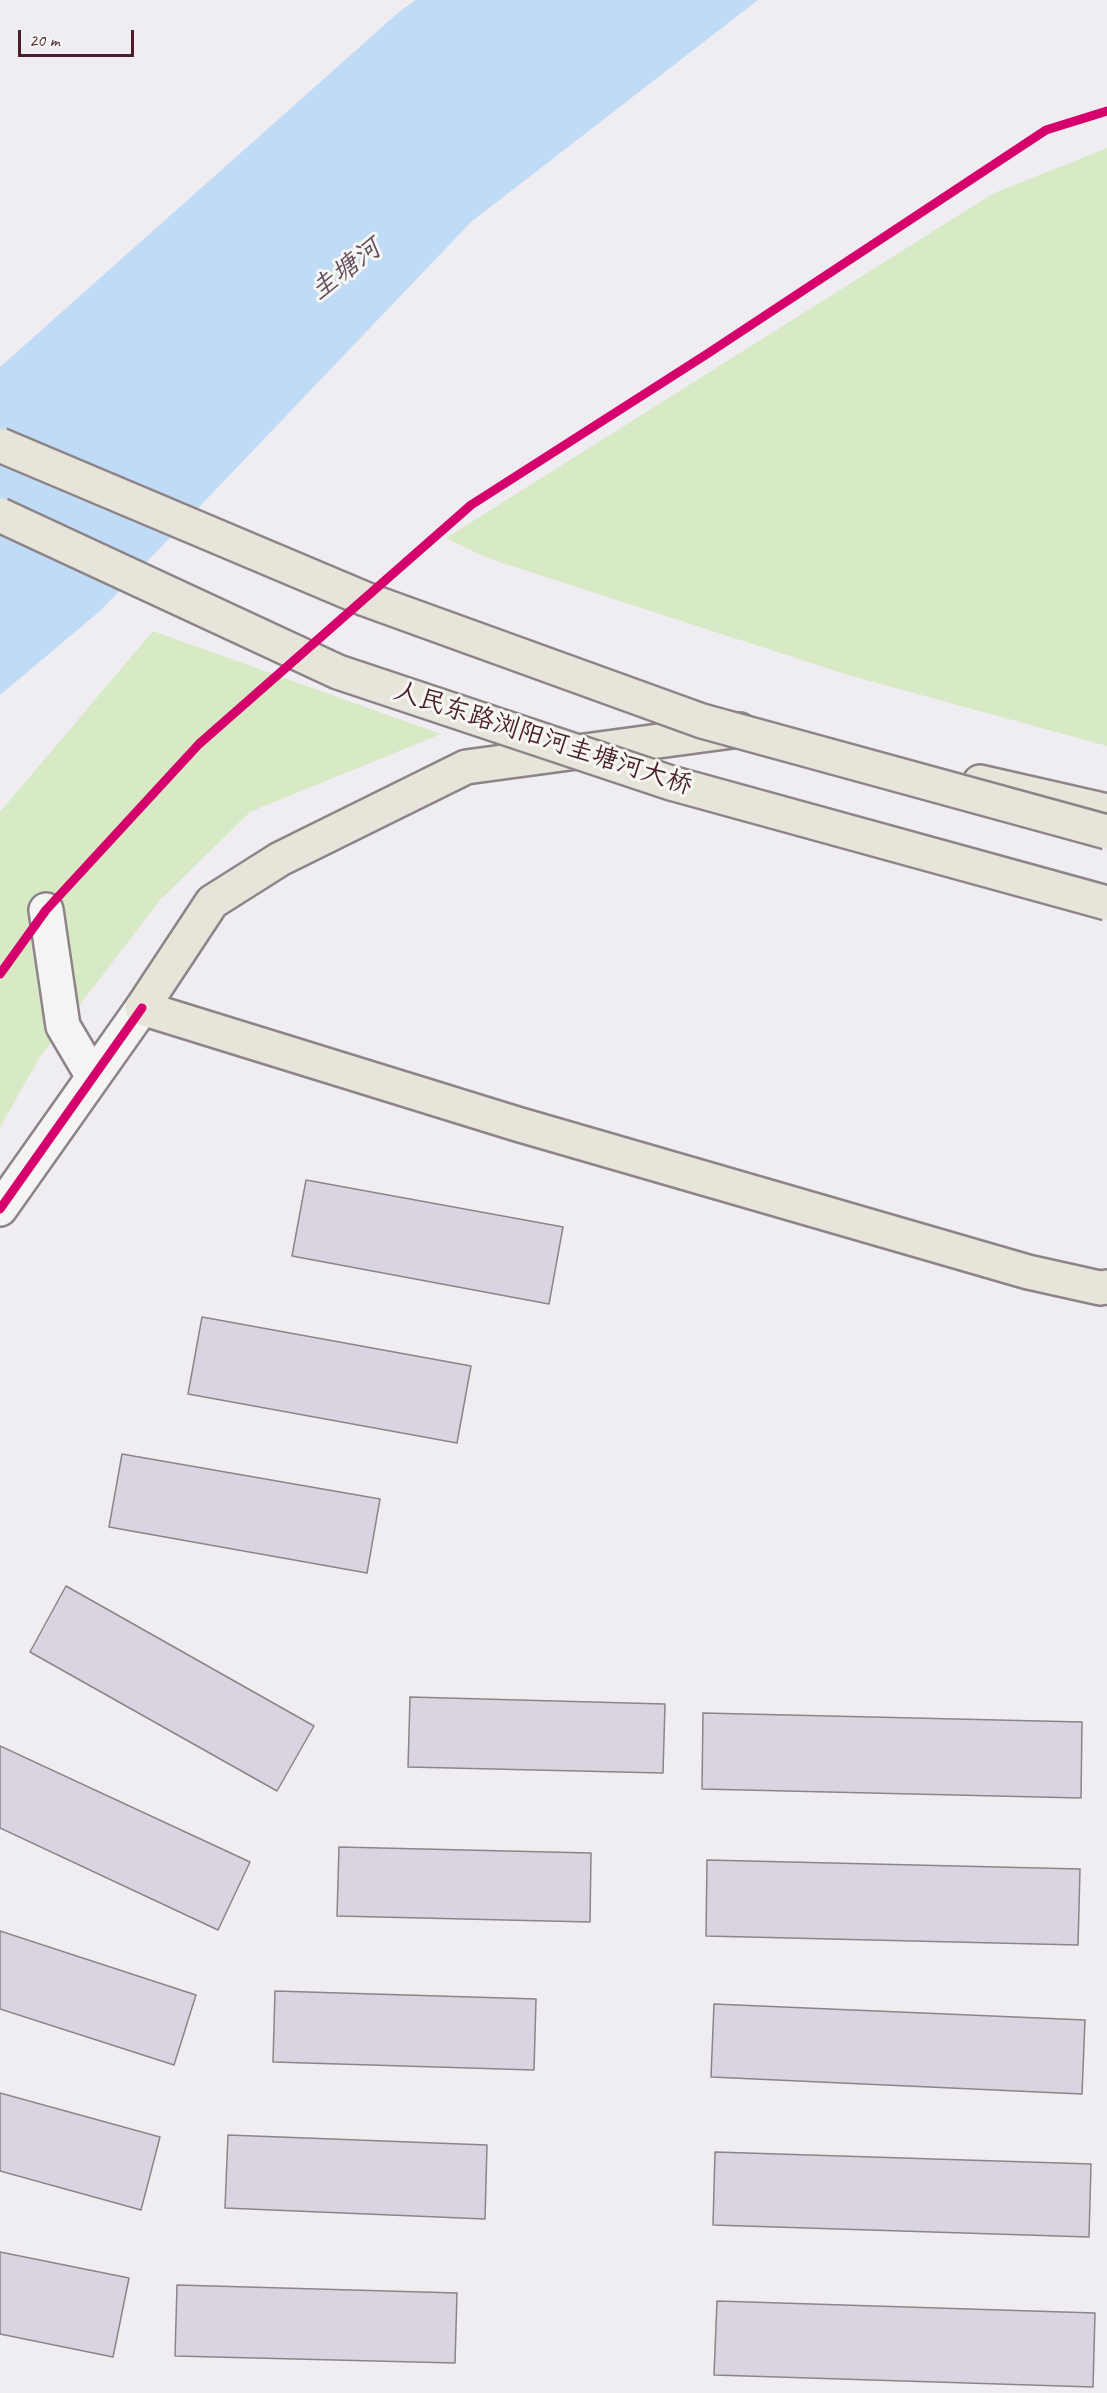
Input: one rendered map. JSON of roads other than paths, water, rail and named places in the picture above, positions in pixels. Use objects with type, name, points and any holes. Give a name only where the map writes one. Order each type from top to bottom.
[{"type":"main road","points":[[0,445],[365,599],[702,721],[1107,832]]},
{"type":"main road","name":"人民东路浏阳河圭塘河大桥","points":[[0,515],[339,672],[671,783],[1107,903]]},
{"type":"main road","points":[[1107,811],[749,729],[466,767],[280,859],[212,902],[142,1008],[517,1124],[1028,1272],[1100,1288],[1107,1287]]},
{"type":"street","points":[[46,910],[63,1026],[93,1077]]},
{"type":"street","points":[[0,1209],[142,1008]]},
{"type":"water","name":"圭塘河","points":[[416,0],[758,0],[471,222],[100,611],[0,695],[0,367],[399,12]]}]
